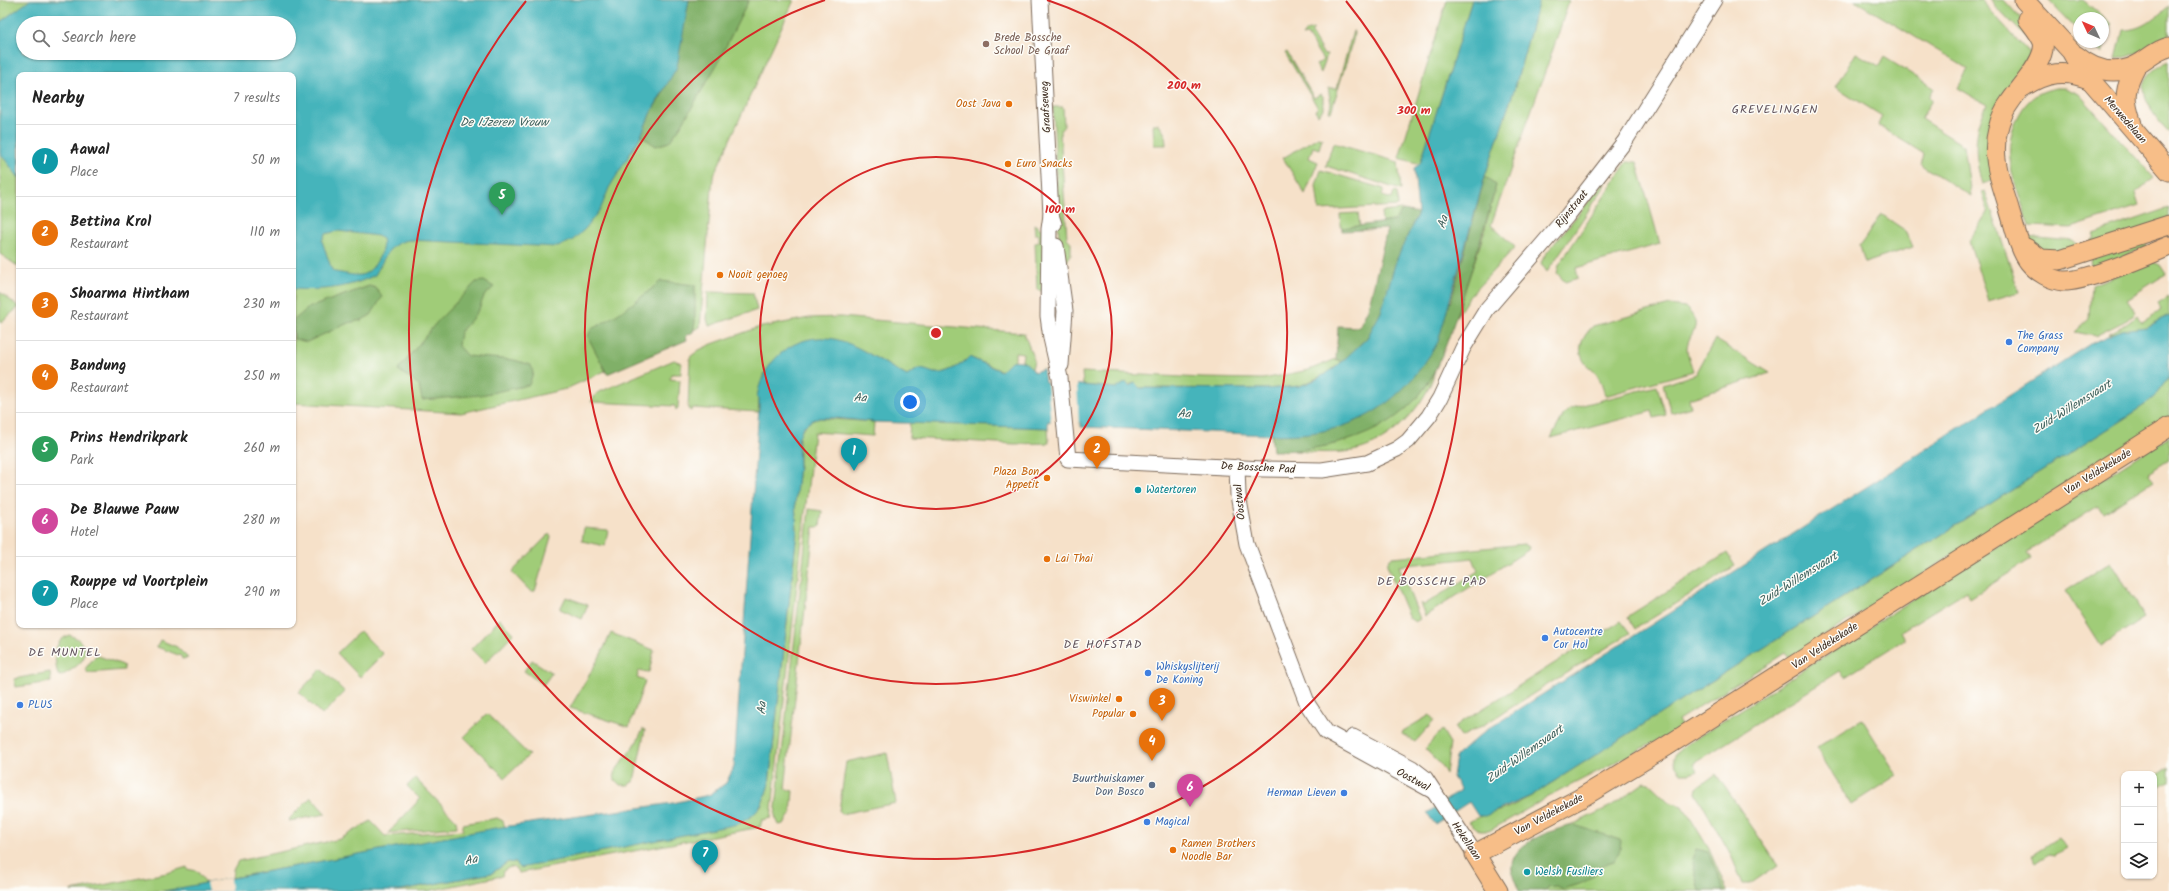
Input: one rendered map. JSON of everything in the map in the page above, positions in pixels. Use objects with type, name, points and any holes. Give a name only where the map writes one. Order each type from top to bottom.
[{"type":"main road","name":"Merwedelaan","points":[[2011,0],[2064,58],[2086,75]]},
{"type":"main road","name":"Merwedelaan","points":[[2024,0],[2071,51],[2086,75],[2169,172]]},
{"type":"main road","points":[[2028,19],[2043,42],[2043,51],[2038,62],[2010,102],[2000,120],[1995,152],[1999,177],[2021,245],[2028,261],[2037,270],[2054,279],[2065,281],[2100,272],[2169,246]]},
{"type":"main road","points":[[2071,51],[2085,63],[2100,70],[2118,71],[2138,64],[2153,53],[2169,46]]},
{"type":"main road","points":[[2134,131],[2125,97],[2128,84],[2138,64]]},
{"type":"main road","points":[[2019,90],[2039,78],[2055,73],[2086,75]]},
{"type":"main road","points":[[2021,245],[2041,259],[2060,260],[2169,225]]},
{"type":"main road","name":"Van Veldekekade","points":[[1474,854],[1579,799],[1646,759],[2169,427]]},
{"type":"main road","name":"Hekellaan","points":[[1474,854],[1498,891]]},
{"type":"street","name":"Graafseweg","points":[[1040,0],[1051,215],[1049,229],[1048,316],[1051,338],[1060,378],[1068,459]]},
{"type":"street","name":"Rijnstraat","points":[[1429,416],[1474,328],[1567,216],[1625,141],[1714,0]]},
{"type":"street","name":"De Bossche Pad","points":[[1068,459],[1322,470],[1367,463],[1386,456],[1408,441],[1429,416]]},
{"type":"street","name":"Oostwal","points":[[1237,467],[1238,495],[1247,544],[1308,705],[1314,715],[1326,732],[1437,797]]},
{"type":"street","name":"Hekellaan","points":[[1437,797],[1474,854]]},
{"type":"green space","points":[[0,0],[794,0],[713,177],[700,327],[566,389],[461,413],[296,403],[296,72],[16,72],[16,265],[0,254]]},
{"type":"green space","points":[[689,0],[749,0],[715,68],[681,126],[669,142],[656,146],[641,136],[650,114],[663,93],[684,26]]},
{"type":"green space","points":[[1447,0],[1472,0],[1420,164],[1399,158]]},
{"type":"green space","points":[[1539,0],[1569,0],[1491,225],[1515,247],[1469,297],[1456,317],[1483,236],[1496,185],[1485,176],[1515,87]]},
{"type":"green space","points":[[1854,0],[1981,0],[2029,53],[2030,61],[2014,83],[1992,181],[1982,184],[1976,154],[1979,125],[1987,105],[1958,88],[1968,69]]},
{"type":"green space","points":[[1990,0],[2004,0],[2035,34],[2038,50]]},
{"type":"green space","points":[[2048,0],[2083,0],[2098,12],[2073,12],[2073,26]]},
{"type":"green space","points":[[2169,6],[2169,38],[2130,56],[2116,59],[2123,30],[2142,26]]},
{"type":"green space","points":[[2109,22],[2112,24],[2109,33]]},
{"type":"green space","points":[[1314,30],[1311,33],[1324,55],[1327,55],[1321,73],[1316,65],[1323,60],[1307,35],[1302,36],[1306,31]]},
{"type":"green space","points":[[1353,31],[1353,40],[1331,112],[1329,112],[1331,103],[1328,88],[1337,88]]},
{"type":"green space","points":[[2096,48],[2104,48],[2102,53]]},
{"type":"green space","points":[[1287,52],[1314,98],[1321,94],[1323,96],[1323,109],[1318,115],[1315,110],[1318,108],[1285,53]]},
{"type":"green space","points":[[1856,53],[1879,66],[1884,57],[1934,88],[1929,97],[1932,100],[1921,119],[1964,146],[1971,196],[1921,165],[1924,154],[1878,125],[1882,116],[1836,87]]},
{"type":"green space","points":[[2169,61],[2169,134],[2149,104],[2145,95],[2144,86],[2147,77],[2155,69]]},
{"type":"green space","points":[[2057,88],[2065,88],[2079,94],[2154,178],[2135,193],[2139,206],[2071,228],[2030,226],[2015,184],[2010,157],[2010,143],[2013,129],[2022,109],[2026,104],[2039,93]]},
{"type":"green space","points":[[1053,107],[1063,107],[1064,126],[1060,131],[1067,238],[1071,242],[1071,255],[1063,266],[1059,242]]},
{"type":"green space","points":[[1153,124],[1159,124],[1165,134],[1166,145],[1154,145]]},
{"type":"green space","points":[[1318,137],[1322,138],[1319,149],[1313,147],[1309,158],[1318,162],[1305,194],[1283,158]]},
{"type":"green space","points":[[1333,143],[1398,162],[1401,190],[1326,166]]},
{"type":"green space","points":[[1627,162],[1637,162],[1660,244],[1576,268],[1578,278],[1565,282],[1557,273],[1559,265]]},
{"type":"green space","points":[[1321,170],[1384,189],[1382,196],[1392,199],[1394,192],[1397,193],[1398,206],[1319,210],[1316,185]]},
{"type":"green space","points":[[1485,176],[1496,185],[1488,214],[1450,334],[1442,356],[1426,386],[1412,403],[1396,417],[1378,428],[1358,437],[1316,448],[1273,451],[1271,435],[1331,429],[1451,301]]},
{"type":"green space","points":[[1606,180],[1603,189],[1547,272],[1541,263],[1545,255]]},
{"type":"green space","points":[[1985,191],[2019,292],[1988,301],[1969,241],[1988,211],[1982,192]]},
{"type":"green space","points":[[2169,208],[2169,221],[2091,246],[2091,240],[2095,238],[2093,234]]},
{"type":"green space","points":[[1403,210],[1394,221],[1382,223],[1381,212]]},
{"type":"green space","points":[[1403,210],[1418,213],[1396,261],[1385,303],[1376,324],[1367,338],[1342,362],[1336,359],[1338,326],[1359,327],[1368,309],[1387,229],[1342,231],[1342,228],[1394,221]]},
{"type":"green space","points":[[1358,213],[1360,227],[1341,228],[1340,214]]},
{"type":"green space","points":[[1881,214],[1906,231],[1913,247],[1865,263],[1860,246]]},
{"type":"green space","points":[[1034,224],[1044,231],[1043,291],[1037,290],[1035,243],[1039,242],[1039,234],[1035,234]]},
{"type":"green space","points":[[2027,237],[2072,241],[2079,245],[2055,258],[2030,243]]},
{"type":"green space","points":[[2145,242],[2148,246],[2092,271],[2091,255]]},
{"type":"green space","points":[[2153,262],[2160,265],[2166,274],[2127,299],[2136,312],[2127,320],[2095,336],[2075,332],[2089,319],[2091,285]]},
{"type":"green space","points":[[484,281],[494,287],[484,296],[479,309],[460,332],[458,346],[467,356],[514,360],[531,365],[533,373],[529,385],[481,395],[422,400],[419,385],[398,370],[436,323],[476,282]]},
{"type":"green space","points":[[661,281],[695,285],[695,322],[693,332],[686,336],[687,340],[607,374],[588,337],[591,329],[619,313]]},
{"type":"green space","points":[[369,286],[376,288],[382,297],[371,315],[362,320],[348,323],[307,342],[296,339],[296,318],[308,308]]},
{"type":"green space","points":[[0,292],[16,305],[16,310],[0,323]]},
{"type":"green space","points":[[708,292],[753,293],[757,310],[709,326],[707,319]]},
{"type":"green space","points":[[2169,296],[2169,315],[2146,327],[2108,334],[2128,323],[2138,315],[2142,322],[2162,310],[2158,303]]},
{"type":"green space","points":[[1670,305],[1685,307],[1695,320],[1694,329],[1687,350],[1693,371],[1605,396],[1598,377],[1586,364],[1581,354],[1580,349],[1583,339],[1593,326]]},
{"type":"green space","points":[[840,317],[1024,333],[1034,360],[1032,369],[1022,361],[1023,353],[1015,352],[1015,361],[1011,361],[1002,371],[969,357],[949,371],[934,373],[918,369],[907,376],[862,350],[830,340],[814,339],[799,344],[783,354],[765,373],[762,379],[758,412],[692,408],[691,411],[688,409],[690,357],[699,350],[757,328],[809,318]]},
{"type":"green space","points":[[1715,339],[1770,373],[1689,399],[1691,407],[1671,413],[1663,385],[1696,374]]},
{"type":"green space","points":[[1336,359],[1342,362],[1326,374],[1300,386],[1266,389],[1140,388],[1135,383],[1117,388],[1083,385],[1082,372],[1203,378],[1263,379],[1309,370]]},
{"type":"green space","points":[[674,360],[681,363],[681,374],[671,374],[670,379],[680,380],[678,408],[676,410],[675,406],[591,402],[597,393]]},
{"type":"green space","points":[[1436,366],[1431,384],[1415,410],[1397,429],[1386,437],[1364,448],[1352,451],[1330,453],[1294,451],[1334,444],[1400,412],[1414,400],[1426,386]]},
{"type":"green space","points":[[2169,377],[2169,419],[1789,658],[1785,653],[1678,720],[1682,728],[1552,795],[1489,831],[1480,831],[1469,822],[1482,816],[1505,809],[1531,796],[2144,406],[2155,396]]},
{"type":"green space","points":[[1657,386],[1666,415],[1654,418],[1652,411],[1551,438],[1564,414],[1571,408]]},
{"type":"green space","points":[[818,418],[874,422],[873,436],[814,432],[771,818],[762,820],[760,827],[519,873],[515,868],[510,867],[503,871],[502,876],[428,891],[396,891],[492,873],[508,862],[516,863],[520,867],[761,807],[769,784],[797,531],[795,504],[799,465],[799,435],[807,423]]},
{"type":"green space","points":[[910,422],[1048,428],[1049,443],[1015,444],[909,438]]},
{"type":"green space","points":[[2169,436],[2169,460],[2148,473],[2154,480],[2103,513],[2098,506],[2027,552],[2031,559],[1970,598],[1966,591],[1901,631],[1905,639],[1845,677],[1840,671],[1693,764],[1697,770],[1690,773],[1681,773],[1677,769],[1674,758],[1684,746]]},
{"type":"green space","points":[[809,509],[822,511],[820,527],[814,527],[785,789],[793,791],[791,813],[784,824],[779,825],[775,816]]},
{"type":"green space","points":[[584,528],[608,530],[605,546],[582,541]]},
{"type":"green space","points":[[549,534],[551,537],[535,591],[531,592],[512,572]]},
{"type":"green space","points":[[1524,544],[1529,547],[1528,550],[1425,616],[1420,603],[1424,605],[1478,571],[1473,558],[1399,566],[1420,619],[1415,622],[1409,618],[1387,565],[1389,560],[1393,557]]},
{"type":"green space","points":[[1727,553],[1735,566],[1635,629],[1628,618],[1630,615]]},
{"type":"green space","points":[[2111,562],[2145,617],[2101,646],[2066,591]]},
{"type":"green space","points":[[566,597],[588,605],[582,619],[560,609]]},
{"type":"green space","points":[[500,619],[514,633],[485,663],[471,649]]},
{"type":"green space","points":[[1621,621],[1630,633],[1485,724],[1461,737],[1454,727]]},
{"type":"green space","points":[[360,631],[383,654],[360,677],[337,653]]},
{"type":"green space","points":[[611,633],[654,650],[649,672],[639,671],[637,678],[645,681],[629,727],[570,708],[600,656]]},
{"type":"green space","points":[[69,635],[77,638],[81,642],[85,649],[85,654],[80,663],[61,676],[58,675],[55,657],[57,647],[60,642],[63,638]]},
{"type":"green space","points":[[160,640],[177,647],[188,658],[182,659],[181,656],[157,647]]},
{"type":"green space","points":[[96,655],[123,665],[124,670],[88,673],[85,669]]},
{"type":"green space","points":[[532,660],[552,673],[543,685],[524,671]]},
{"type":"green space","points":[[321,669],[345,692],[322,715],[299,692]]},
{"type":"green space","points":[[50,672],[51,682],[16,687],[14,679]]},
{"type":"green space","points":[[487,714],[529,755],[505,778],[464,737]]},
{"type":"green space","points":[[1430,715],[1434,721],[1415,742],[1402,734],[1403,731]]},
{"type":"green space","points":[[1862,719],[1897,775],[1852,804],[1816,748]]},
{"type":"green space","points":[[643,729],[645,730],[634,781],[628,785],[620,785],[615,780],[614,773],[636,743]]},
{"type":"green space","points":[[1442,730],[1450,743],[1446,774],[1441,765],[1425,749]]},
{"type":"green space","points":[[887,753],[896,803],[841,814],[839,811],[846,762]]},
{"type":"green space","points":[[2169,768],[2169,782],[2157,789],[2157,775]]},
{"type":"green space","points":[[1716,774],[1778,865],[1750,884],[1743,884],[1730,853],[1696,793],[1697,788]]},
{"type":"green space","points":[[415,778],[456,820],[457,827],[388,833],[420,799],[407,786]]},
{"type":"green space","points":[[1645,782],[1649,783],[1669,802],[1683,806],[1709,849],[1727,891],[1542,891],[1561,836],[1574,824],[1611,806]]},
{"type":"green space","points":[[311,797],[326,814],[289,821],[290,818]]},
{"type":"green space","points":[[497,818],[503,821],[505,827],[232,878],[233,870],[238,861],[340,839],[371,821],[385,836],[463,830],[463,824]]},
{"type":"green space","points":[[1573,825],[1621,840],[1620,850],[1614,861],[1609,862],[1602,867],[1589,879],[1574,886],[1563,889],[1556,886],[1548,887],[1546,891],[1519,891],[1512,871],[1513,861],[1517,853],[1524,845],[1543,834]]},
{"type":"green space","points":[[2059,838],[2066,848],[2054,855],[2049,854],[2036,862],[2032,855]]},
{"type":"green space","points":[[1696,849],[1708,852],[1724,891],[1700,891],[1692,859]]},
{"type":"green space","points":[[187,867],[187,869],[197,871],[206,883],[174,891],[71,891],[167,873]]},
{"type":"water","name":"De IJzeren Vrouw","points":[[30,0],[689,0],[677,67],[650,114],[641,136],[609,188],[601,208],[585,229],[573,240],[558,247],[409,240],[391,248],[375,275],[356,283],[336,288],[296,289],[296,72],[16,72],[16,174],[0,153],[0,22]],"holes":[[[338,231],[378,236],[382,239],[382,249],[378,260],[366,273],[355,275],[335,272],[332,270],[322,241],[325,234]]]},
{"type":"water","name":"Aa","points":[[1472,0],[1539,0],[1515,87],[1485,176],[1438,342],[1413,378],[1382,407],[1356,421],[1339,427],[1302,434],[1283,435],[1081,427],[1081,423],[1048,421],[1048,428],[874,422],[835,418],[818,418],[803,427],[798,440],[799,465],[795,504],[797,531],[769,784],[762,803],[756,812],[751,816],[738,824],[520,868],[516,863],[508,862],[492,873],[396,891],[164,891],[495,828],[673,803],[709,795],[726,783],[734,767],[759,408],[759,398],[757,397],[761,382],[767,369],[776,358],[799,342],[813,338],[827,338],[851,344],[907,376],[918,369],[934,373],[949,371],[969,357],[1001,371],[1011,361],[1022,361],[1030,366],[1034,372],[1043,369],[1045,382],[1117,388],[1126,382],[1129,386],[1135,383],[1140,388],[1266,389],[1300,386],[1315,380],[1335,368],[1367,338],[1381,312],[1396,261],[1418,213],[1414,168],[1420,164]]},
{"type":"water","name":"Zuid-Willemsvaart","points":[[2169,315],[2169,377],[2155,396],[2144,406],[1531,796],[1485,816],[1478,816],[1469,802],[1435,824],[1427,813],[1461,790],[1453,777],[1456,756],[1482,733],[2093,342],[2122,330],[2146,327]]},
{"type":"pier","points":[[1047,381],[1077,382],[1079,425],[1051,424]]},
{"type":"pier","points":[[230,878],[231,891],[208,891],[206,883]]},
{"type":"place","name":"Brede Bossche School De Graaf","points":[[986,44]]},
{"type":"place","name":"Oost Java","points":[[1009,104]]},
{"type":"place","name":"Euro Snacks","points":[[1008,164]]},
{"type":"place","name":"Prins Hendrikpark","points":[[502,215]]},
{"type":"place","name":"Nooit genoeg","points":[[720,275]]},
{"type":"place","name":"The Grass Company","points":[[2009,342]]},
{"type":"place","name":"Bettina Krol","points":[[1097,469]]},
{"type":"place","name":"Aawal","points":[[854,471]]},
{"type":"place","name":"Plaza Bon Appetit","points":[[1047,478]]},
{"type":"place","name":"Watertoren","points":[[1138,490]]},
{"type":"place","name":"Lai Thai","points":[[1047,559]]},
{"type":"place","name":"Autocentre Cor Hol","points":[[1545,638]]},
{"type":"place","name":"Whiskyslijterij De Koning","points":[[1148,673]]},
{"type":"place","name":"Viswinkel","points":[[1119,699]]},
{"type":"place","name":"PLUS","points":[[20,705]]},
{"type":"place","name":"Popular","points":[[1133,714]]},
{"type":"place","name":"Shoarma Hintham","points":[[1162,721]]},
{"type":"place","name":"Bandung","points":[[1152,761]]},
{"type":"place","name":"Buurthuiskamer Don Bosco","points":[[1152,785]]},
{"type":"place","name":"Herman Lieven","points":[[1344,793]]},
{"type":"place","name":"De Blauwe Pauw","points":[[1190,807]]},
{"type":"place","name":"Magical","points":[[1147,822]]},
{"type":"place","name":"Ramen Brothers Noodle Bar","points":[[1173,850]]},
{"type":"place","name":"Welsh Fusiliers","points":[[1527,872]]},
{"type":"place","name":"Rouppe vd Voortplein","points":[[705,873]]},
{"type":"district","name":"GREVELINGEN","points":[[1775,109]]},
{"type":"district","name":"DE BOSSCHE PAD","points":[[1432,581]]},
{"type":"district","name":"DE HOFSTAD","points":[[1103,644]]},
{"type":"district","name":"DE MUNTEL","points":[[65,652]]}]
